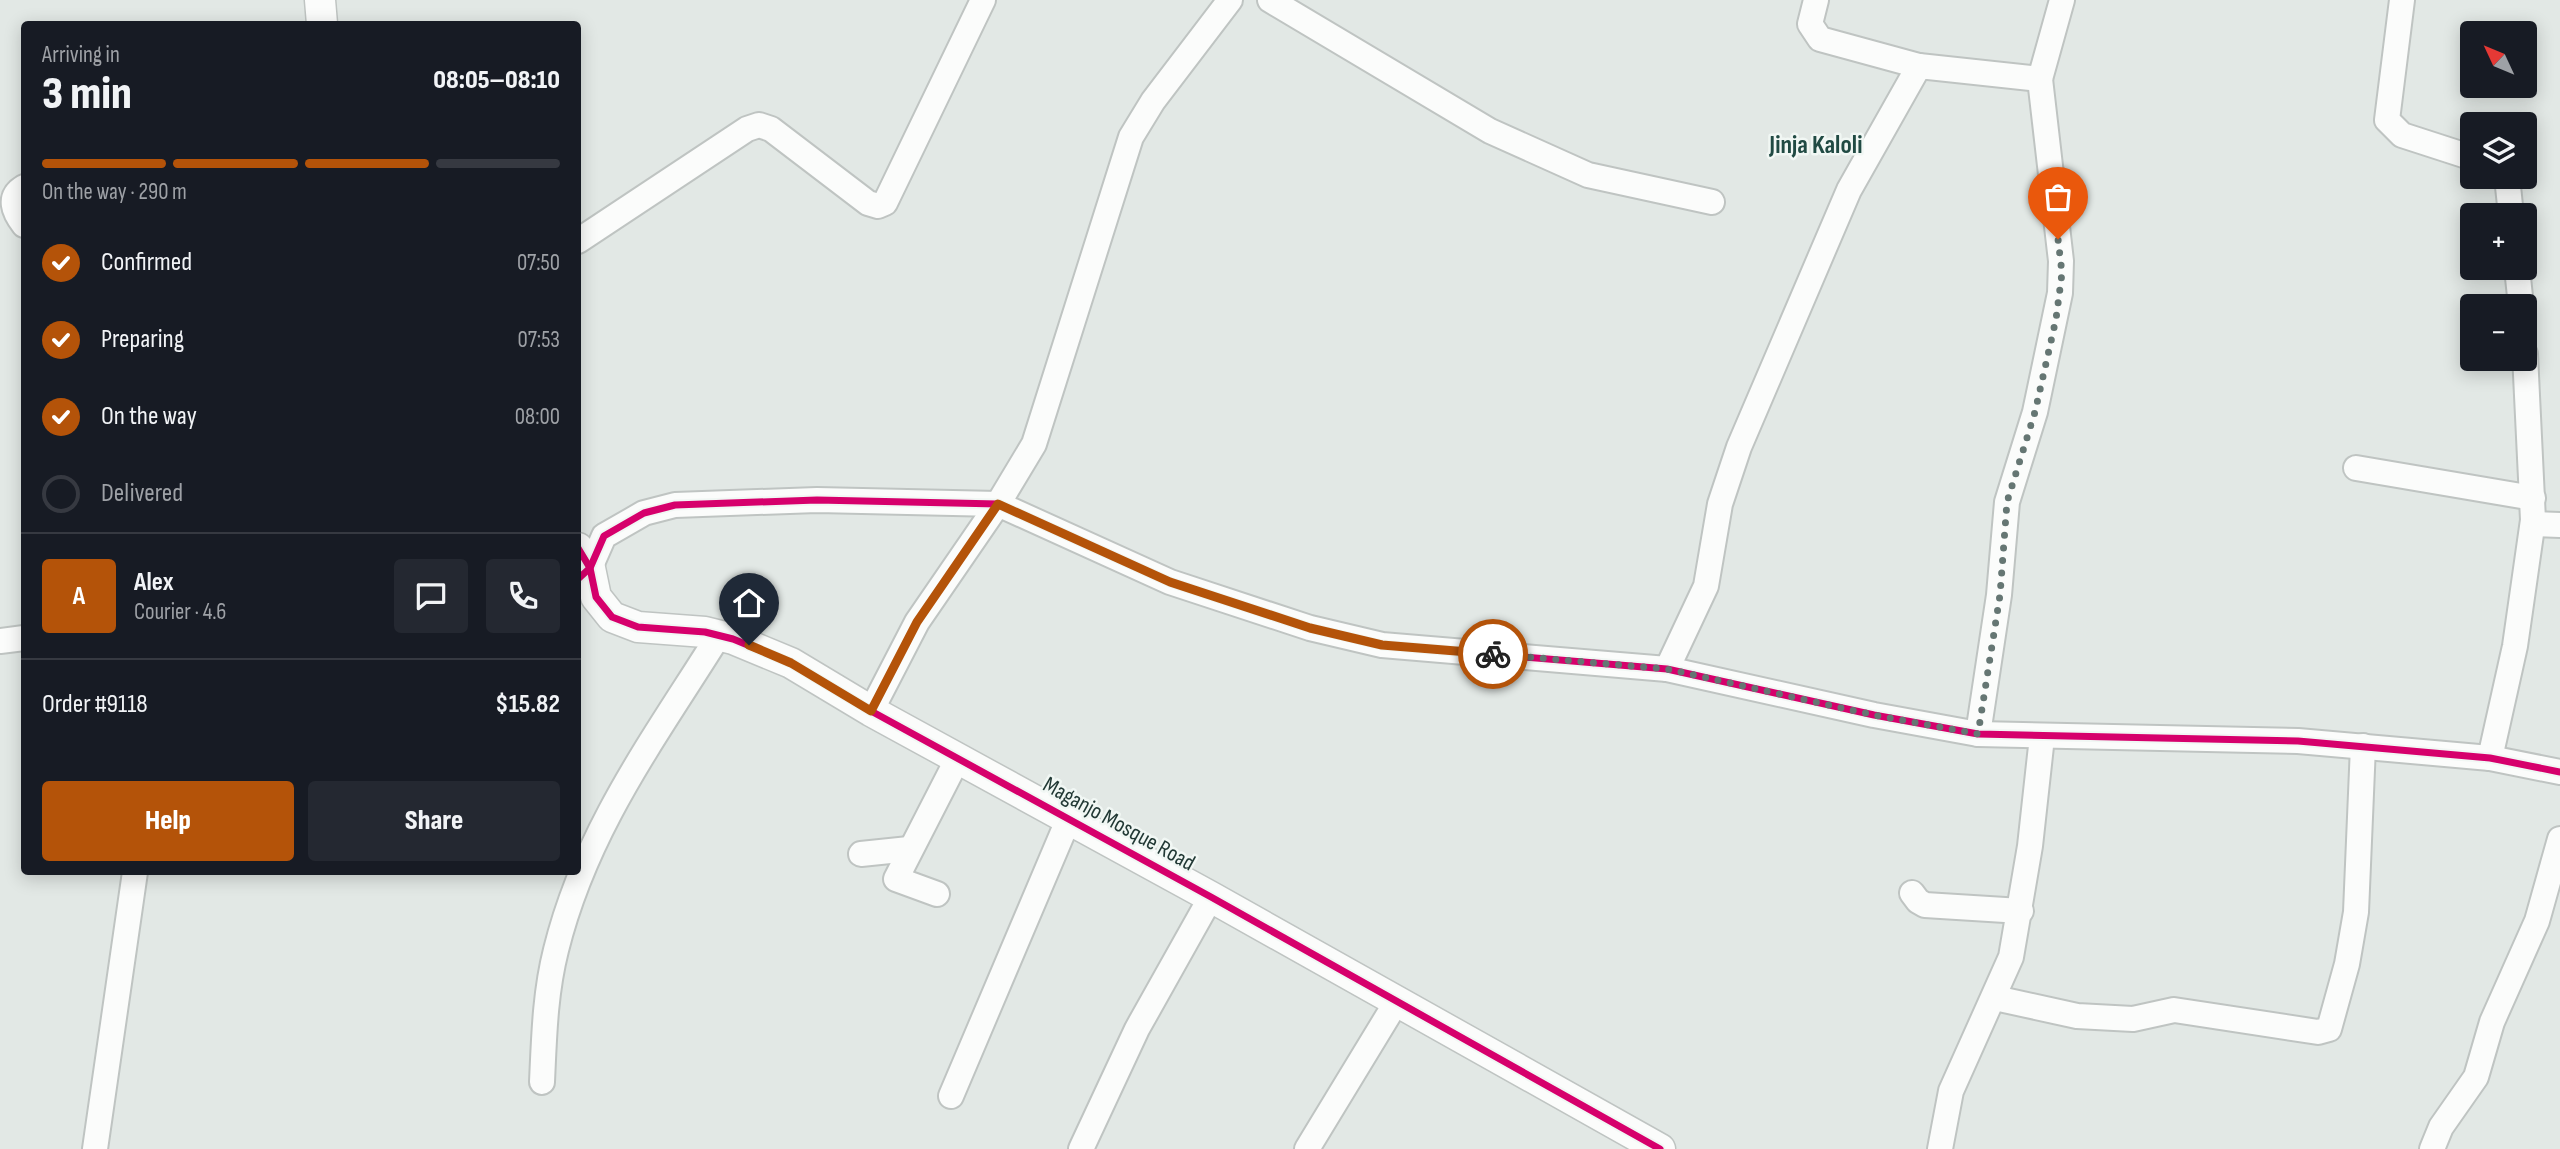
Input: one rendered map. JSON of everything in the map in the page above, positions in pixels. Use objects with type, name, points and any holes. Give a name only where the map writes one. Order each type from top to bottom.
[{"type":"street","points":[[320,0],[321,21]]},
{"type":"street","points":[[581,239],[747,129],[759,125],[771,129],[868,203],[878,206],[885,202],[983,0]]},
{"type":"street","points":[[871,711],[917,622],[998,504],[1034,444],[1131,137],[1153,101],[1230,0]]},
{"type":"street","points":[[1270,0],[1490,131],[1528,150],[1588,175],[1712,202]]},
{"type":"street","points":[[1816,0],[1810,24],[1820,39],[1919,66],[2040,79]]},
{"type":"street","points":[[1978,734],[2000,595],[2007,502],[2035,412],[2056,319],[2061,283],[2061,261],[2040,79],[2062,0]]},
{"type":"street","points":[[2402,0],[2388,120],[2402,135],[2460,154]]},
{"type":"street","points":[[1667,669],[1706,586],[1720,504],[1739,447],[1849,190],[1919,66]]},
{"type":"street","points":[[21,189],[13,199],[14,208],[21,220]]},
{"type":"street","points":[[2490,758],[2515,646],[2533,524],[2526,371]]},
{"type":"street","points":[[2356,468],[2533,498]]},
{"type":"street","points":[[582,565],[604,536],[644,513],[674,505],[817,500],[998,504],[1170,582],[1346,637],[1382,645],[1667,669],[1874,715],[1978,734],[2203,738],[2363,746],[2490,758],[2560,772]]},
{"type":"street","points":[[2533,524],[2560,525]]},
{"type":"street","name":"Maganjo Mosque Road","points":[[582,565],[596,597],[612,617],[638,627],[671,628],[719,635],[791,663],[871,711],[1069,818],[1660,1149]]},
{"type":"street","points":[[581,874],[606,815],[719,635]]},
{"type":"street","points":[[0,641],[21,638]]},
{"type":"street","points":[[1940,1149],[1951,1091],[1995,998],[2011,957],[2021,911],[2042,737]]},
{"type":"street","points":[[1995,998],[2077,1016],[2133,1018],[2174,1010],[2318,1032],[2329,1028],[2347,964],[2356,912],[2363,746]]},
{"type":"street","points":[[937,894],[896,879],[909,849],[958,758]]},
{"type":"street","points":[[951,1096],[1069,818]]},
{"type":"street","points":[[2432,1149],[2441,1127],[2476,1077],[2491,1022],[2537,921],[2560,839]]},
{"type":"street","points":[[861,854],[909,849]]},
{"type":"street","points":[[95,1149],[135,875]]},
{"type":"street","points":[[542,1082],[546,1000],[555,952],[581,875]]},
{"type":"street","points":[[1912,893],[1925,905],[2021,911]]},
{"type":"street","points":[[1082,1149],[1136,1029],[1211,897]]},
{"type":"street","points":[[1307,1149],[1397,1001]]},
{"type":"cycle path","points":[[581,576],[590,568],[604,536],[644,513],[675,505],[817,500],[998,504],[1170,582],[1310,628],[1382,645],[1667,669],[1874,715],[1978,734],[2298,741],[2490,758],[2560,772]]},
{"type":"cycle path","points":[[581,553],[590,568],[596,597],[612,617],[638,627],[705,632],[733,639],[791,663],[871,711],[1211,897],[1660,1149]]},
{"type":"way so far","points":[[1493,654],[1667,669],[1874,715],[1978,734],[2000,595],[2007,502],[2035,412],[2056,319],[2062,273],[2058,239]]},
{"type":"district","name":"Jinja Kaloli","points":[[1816,145]]},
{"type":"route","points":[[749,645],[791,663],[871,711],[917,622],[998,504],[1170,582],[1310,628],[1382,645],[1493,654]]}]
